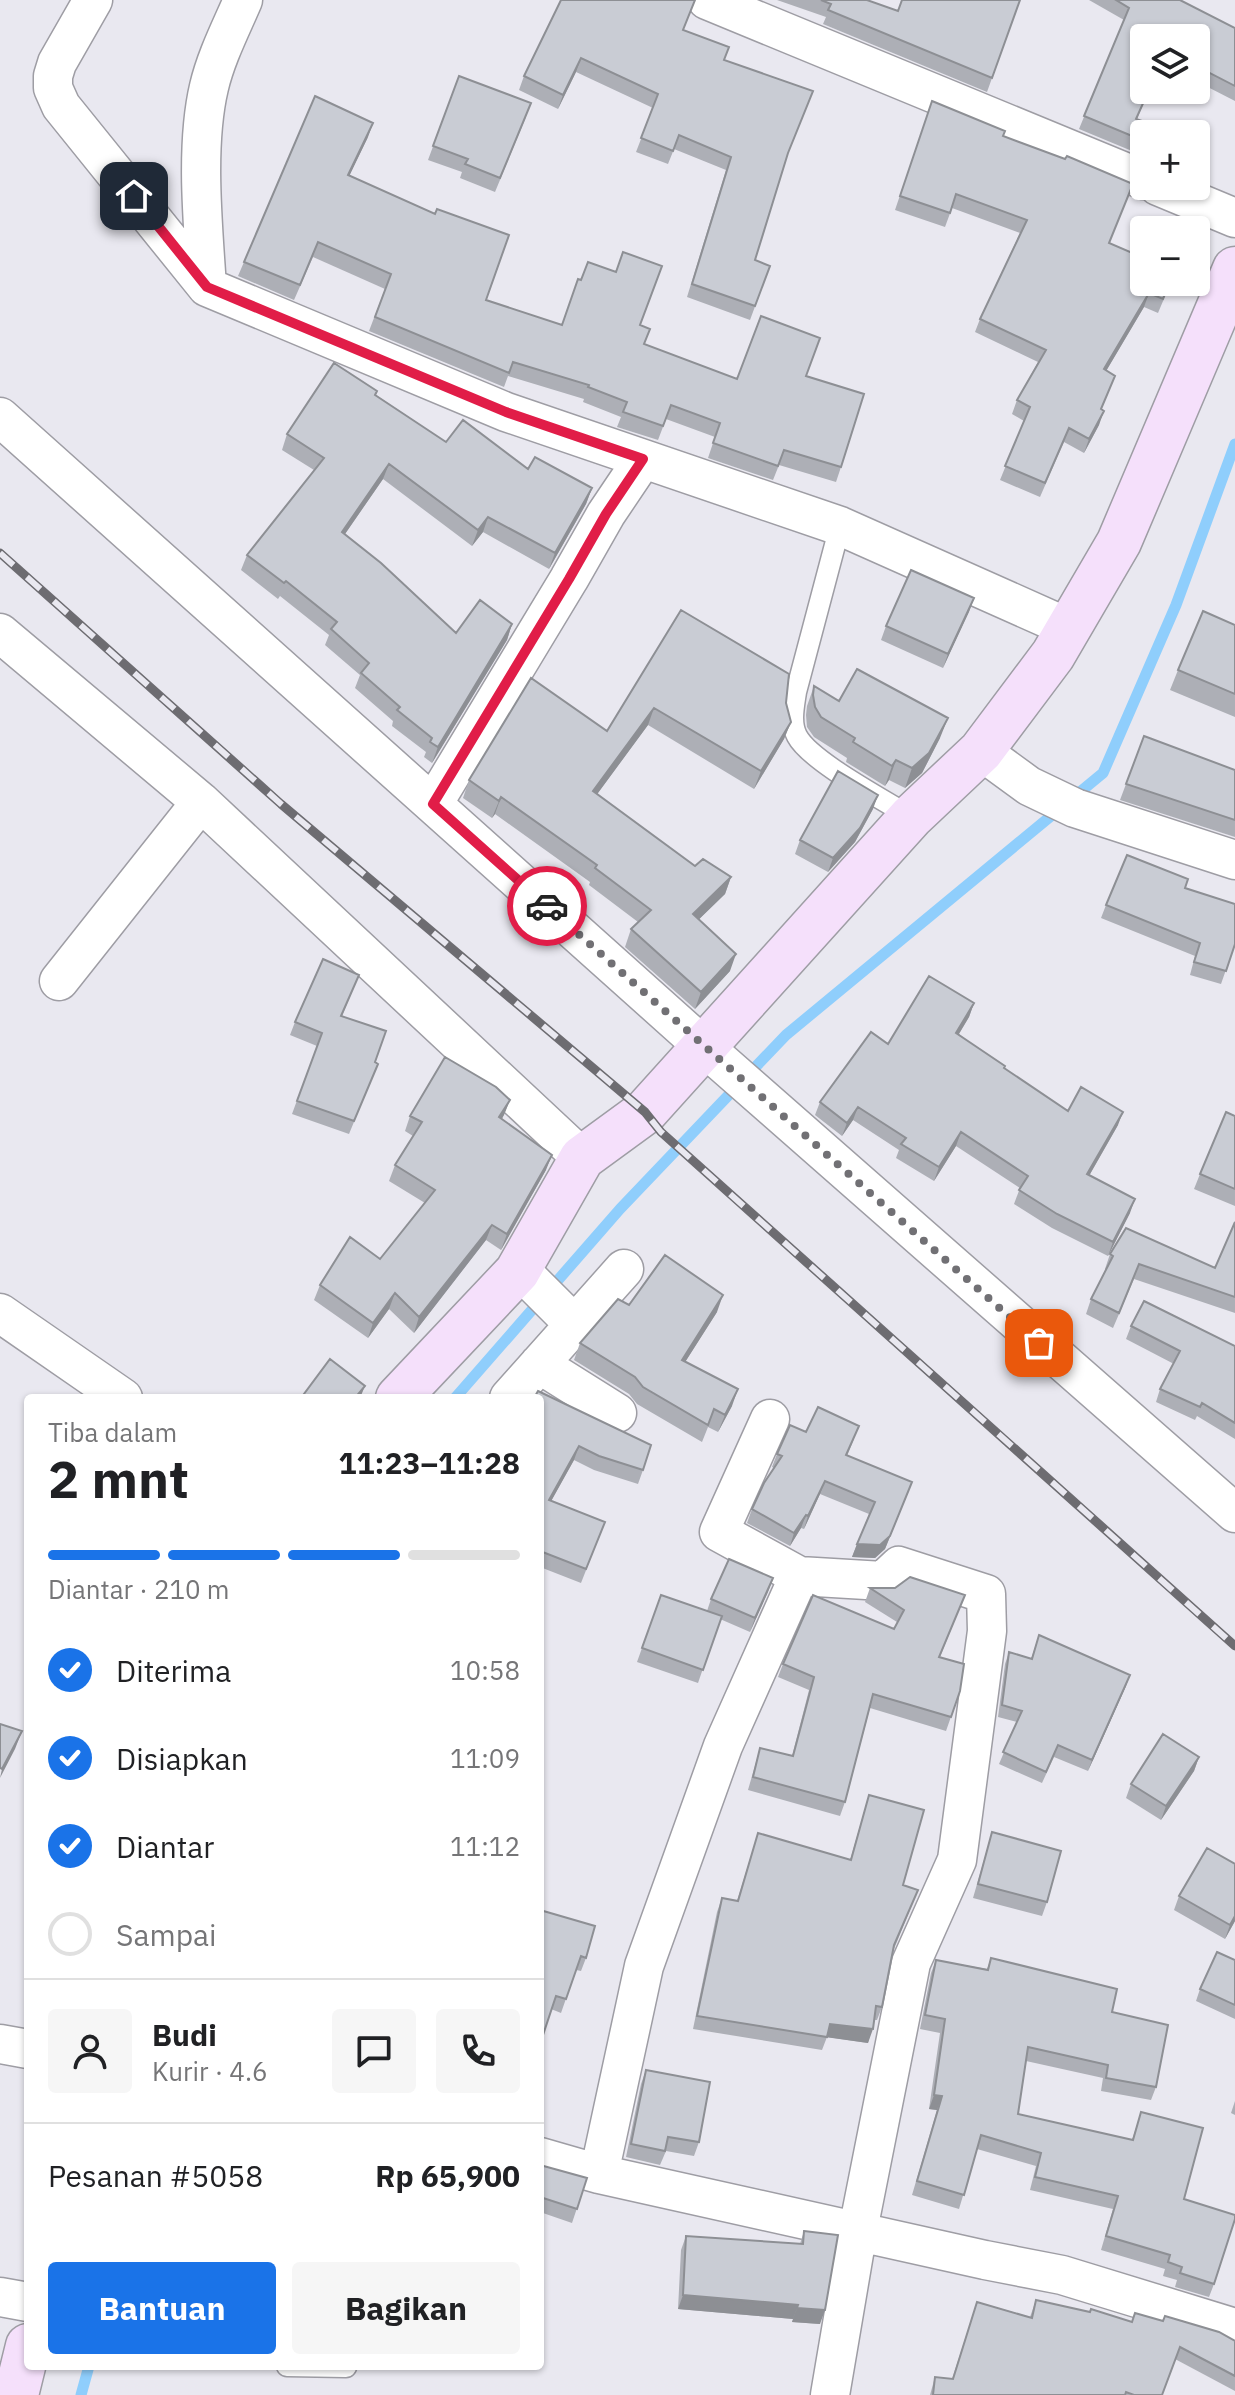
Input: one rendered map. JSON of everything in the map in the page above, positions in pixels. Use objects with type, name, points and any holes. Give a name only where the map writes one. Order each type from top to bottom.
[{"type":"main road","points":[[402,1394],[521,1273],[582,1158],[645,1112],[911,817],[981,751],[1053,655],[1119,542],[1235,269]]},
{"type":"main road","points":[[16,2395],[24,2362]]},
{"type":"street","points":[[93,0],[57,63],[53,88],[61,106],[207,287],[506,412],[840,526],[1069,628]]},
{"type":"street","points":[[207,287],[202,185],[203,121],[209,86],[243,0]]},
{"type":"street","points":[[707,0],[1130,174]]},
{"type":"street","points":[[1192,200],[1235,218]]},
{"type":"street","points":[[0,417],[758,1095],[1235,1513]]},
{"type":"street","points":[[433,804],[606,514],[643,459]]},
{"type":"street","points":[[0,633],[201,802],[582,1158]]},
{"type":"street","points":[[981,751],[1029,786],[1075,808],[1235,860]]},
{"type":"street","points":[[59,981],[201,802]]},
{"type":"street","points":[[513,1394],[539,1364],[566,1315],[624,1269]]},
{"type":"street","points":[[521,1273],[566,1315]]},
{"type":"street","points":[[6,1328],[116,1394]]},
{"type":"street","points":[[539,1364],[617,1413]]},
{"type":"street","points":[[770,1419],[719,1532],[799,1576],[883,1581],[899,1566],[986,1594],[987,1631],[957,1860],[911,1963],[858,2230],[830,2395]]},
{"type":"street","points":[[599,2174],[644,1966],[723,1746],[799,1576]]},
{"type":"street","points":[[0,2044],[24,2048]]},
{"type":"street","points":[[544,2158],[599,2174],[1062,2275],[1235,2328]]},
{"type":"street","points":[[0,2297],[24,2301]]},
{"type":"lane","points":[[840,526],[796,692],[793,719],[797,735],[811,753],[911,817]]},
{"type":"building","points":[[561,0],[695,0],[683,30],[729,47],[724,60],[813,91],[788,153],[755,260],[770,266],[755,306],[692,284],[731,157],[679,135],[673,151],[641,138],[658,94],[581,58],[563,95],[524,76]]},
{"type":"building","points":[[821,0],[867,0],[898,11],[902,0],[1020,0],[992,78],[828,10],[831,4]]},
{"type":"building","points":[[1116,0],[1180,0],[1235,28],[1235,86],[1210,73],[1210,24],[1130,24],[1130,104],[1143,104],[1136,119],[1139,120],[1130,120],[1130,135],[1084,116],[1129,8]]},
{"type":"building","points":[[459,76],[531,103],[500,178],[465,164],[468,159],[433,146]]},
{"type":"building","points":[[315,96],[373,123],[348,175],[435,214],[437,209],[509,235],[486,300],[562,325],[578,279],[581,280],[588,262],[616,272],[623,252],[662,266],[640,325],[650,329],[644,344],[737,379],[761,316],[820,338],[806,376],[864,394],[841,467],[784,450],[778,466],[713,443],[720,423],[671,405],[663,426],[623,412],[627,402],[589,385],[513,362],[509,373],[375,317],[391,274],[318,242],[300,285],[244,262]]},
{"type":"building","points":[[932,101],[1005,131],[1003,136],[1065,159],[1067,156],[1130,183],[1130,191],[1109,243],[1130,252],[1130,296],[1147,296],[1104,369],[1115,376],[1101,409],[1104,411],[1089,439],[1069,428],[1045,483],[1005,466],[1030,407],[1017,400],[1046,350],[980,319],[1027,220],[956,194],[950,213],[900,196]]},
{"type":"building","points":[[334,363],[377,391],[375,395],[446,442],[463,420],[528,469],[535,457],[592,488],[555,553],[488,517],[478,530],[389,464],[342,532],[381,563],[456,633],[480,600],[512,624],[438,747],[430,742],[432,738],[397,710],[400,707],[361,673],[369,663],[331,629],[337,622],[286,581],[284,583],[247,555],[324,458],[287,434]]},
{"type":"building","points":[[911,570],[974,598],[948,654],[886,626]]},
{"type":"building","points":[[681,610],[789,674],[786,703],[791,722],[761,771],[654,708],[593,791],[695,866],[703,859],[731,877],[693,914],[736,954],[701,992],[631,929],[651,910],[595,868],[597,865],[501,797],[499,801],[469,780],[531,678],[607,731]]},
{"type":"building","points":[[1203,611],[1235,625],[1235,694],[1178,670]]},
{"type":"building","points":[[857,669],[948,718],[929,753],[912,768],[896,760],[892,766],[853,742],[855,738],[821,717],[815,707],[814,686],[839,701]]},
{"type":"building","points":[[1144,736],[1235,770],[1235,820],[1126,784]]},
{"type":"building","points":[[838,771],[878,795],[860,828],[833,858],[800,840]]},
{"type":"building","points":[[1127,855],[1188,879],[1185,888],[1235,904],[1235,944],[1226,971],[1194,962],[1200,943],[1106,905]]},
{"type":"building","points":[[323,959],[359,975],[341,1016],[386,1031],[375,1062],[378,1064],[354,1121],[297,1101],[322,1033],[295,1022]]},
{"type":"building","points":[[929,976],[974,1003],[956,1033],[1004,1068],[1068,1111],[1081,1087],[1123,1112],[1087,1174],[1135,1199],[1113,1242],[1057,1214],[1019,1190],[1028,1176],[961,1132],[939,1167],[901,1144],[906,1138],[858,1107],[847,1123],[820,1102],[871,1032],[888,1044]]},
{"type":"building","points":[[445,1057],[496,1087],[510,1100],[499,1117],[552,1155],[507,1234],[492,1225],[419,1317],[395,1293],[373,1323],[320,1285],[350,1237],[380,1259],[435,1190],[395,1165],[422,1122],[410,1116]]},
{"type":"building","points":[[1226,1112],[1235,1116],[1235,1189],[1200,1174]]},
{"type":"building","points":[[1235,1222],[1235,1297],[1139,1264],[1119,1313],[1091,1299],[1113,1256],[1110,1254],[1126,1228],[1215,1268]]},
{"type":"building","points":[[665,1255],[723,1295],[682,1360],[738,1389],[725,1415],[714,1409],[708,1425],[643,1387],[635,1377],[580,1343],[618,1299],[629,1305]]},
{"type":"building","points":[[1144,1301],[1235,1346],[1235,1423],[1202,1403],[1200,1407],[1160,1389],[1180,1351],[1131,1326]]},
{"type":"building","points":[[330,1359],[365,1386],[358,1394],[304,1394]]},
{"type":"building","points":[[538,1391],[651,1445],[643,1470],[579,1446],[549,1500],[605,1522],[586,1569],[544,1553],[544,1394],[536,1394]]},
{"type":"building","points":[[818,1407],[859,1426],[846,1455],[912,1482],[890,1536],[880,1545],[857,1544],[875,1502],[825,1481],[808,1516],[794,1533],[752,1509],[782,1456],[777,1454],[790,1425],[806,1432]]},
{"type":"building","points":[[729,1559],[773,1578],[755,1618],[711,1599]]},
{"type":"building","points":[[910,1577],[965,1595],[939,1657],[964,1664],[960,1691],[951,1717],[873,1694],[845,1802],[753,1777],[760,1748],[793,1756],[814,1677],[783,1664],[813,1595],[894,1629],[904,1610],[870,1588],[895,1588]]},
{"type":"building","points":[[661,1595],[722,1616],[703,1670],[642,1648]]},
{"type":"building","points":[[1039,1635],[1130,1675],[1092,1760],[1058,1745],[1046,1772],[1003,1752],[1022,1711],[1002,1705],[1009,1652],[1032,1659]]},
{"type":"building","points":[[0,1724],[22,1731],[2,1769],[0,1768]]},
{"type":"building","points":[[1163,1734],[1199,1757],[1166,1806],[1131,1784]]},
{"type":"building","points":[[869,1795],[924,1810],[903,1885],[918,1890],[894,1945],[882,2007],[876,2006],[873,2029],[830,2024],[827,2037],[697,2016],[722,1898],[738,1901],[758,1833],[851,1860]]},
{"type":"building","points":[[992,1832],[1061,1851],[1047,1902],[978,1884]]},
{"type":"building","points":[[1207,1848],[1235,1864],[1235,1916],[1230,1925],[1179,1896]]},
{"type":"building","points":[[544,1911],[595,1926],[586,1958],[581,1956],[566,1999],[556,1996],[544,2032]]},
{"type":"building","points":[[1217,1952],[1235,1960],[1235,2005],[1200,1989]]},
{"type":"building","points":[[991,1958],[1117,1989],[1112,2012],[1168,2025],[1156,2087],[1106,2078],[1108,2065],[1028,2047],[1018,2114],[1133,2140],[1141,2112],[1203,2128],[1184,2199],[1235,2215],[1214,2284],[1180,2273],[1182,2267],[1168,2262],[1170,2255],[1106,2236],[1118,2196],[1035,2177],[1041,2153],[981,2135],[964,2195],[917,2181],[942,2096],[934,2095],[945,2019],[925,2015],[936,1960],[988,1970]]},
{"type":"building","points":[[646,2070],[710,2082],[699,2142],[668,2137],[665,2151],[631,2144]]},
{"type":"building","points":[[544,2166],[587,2178],[577,2209],[544,2198]]},
{"type":"building","points":[[804,2231],[838,2235],[825,2310],[683,2295],[686,2236],[803,2244]]},
{"type":"building","points":[[1036,2300],[1090,2312],[1091,2309],[1132,2322],[1135,2313],[1163,2321],[1165,2316],[1219,2332],[1235,2341],[1235,2376],[1180,2347],[1162,2395],[1126,2392],[1125,2395],[933,2395],[935,2377],[953,2379],[977,2302],[1032,2318]]},
{"type":"waterway","points":[[458,1394],[620,1209],[786,1035],[1103,773],[1176,605],[1235,444]]},
{"type":"waterway","points":[[81,2395],[88,2370]]},
{"type":"railway","points":[[0,553],[281,804],[645,1112],[661,1132],[1235,1646]]},
{"type":"way so far","points":[[547,906],[1039,1343]]},
{"type":"route","points":[[134,196],[207,287],[506,412],[643,459],[606,514],[433,804],[547,906]]}]
